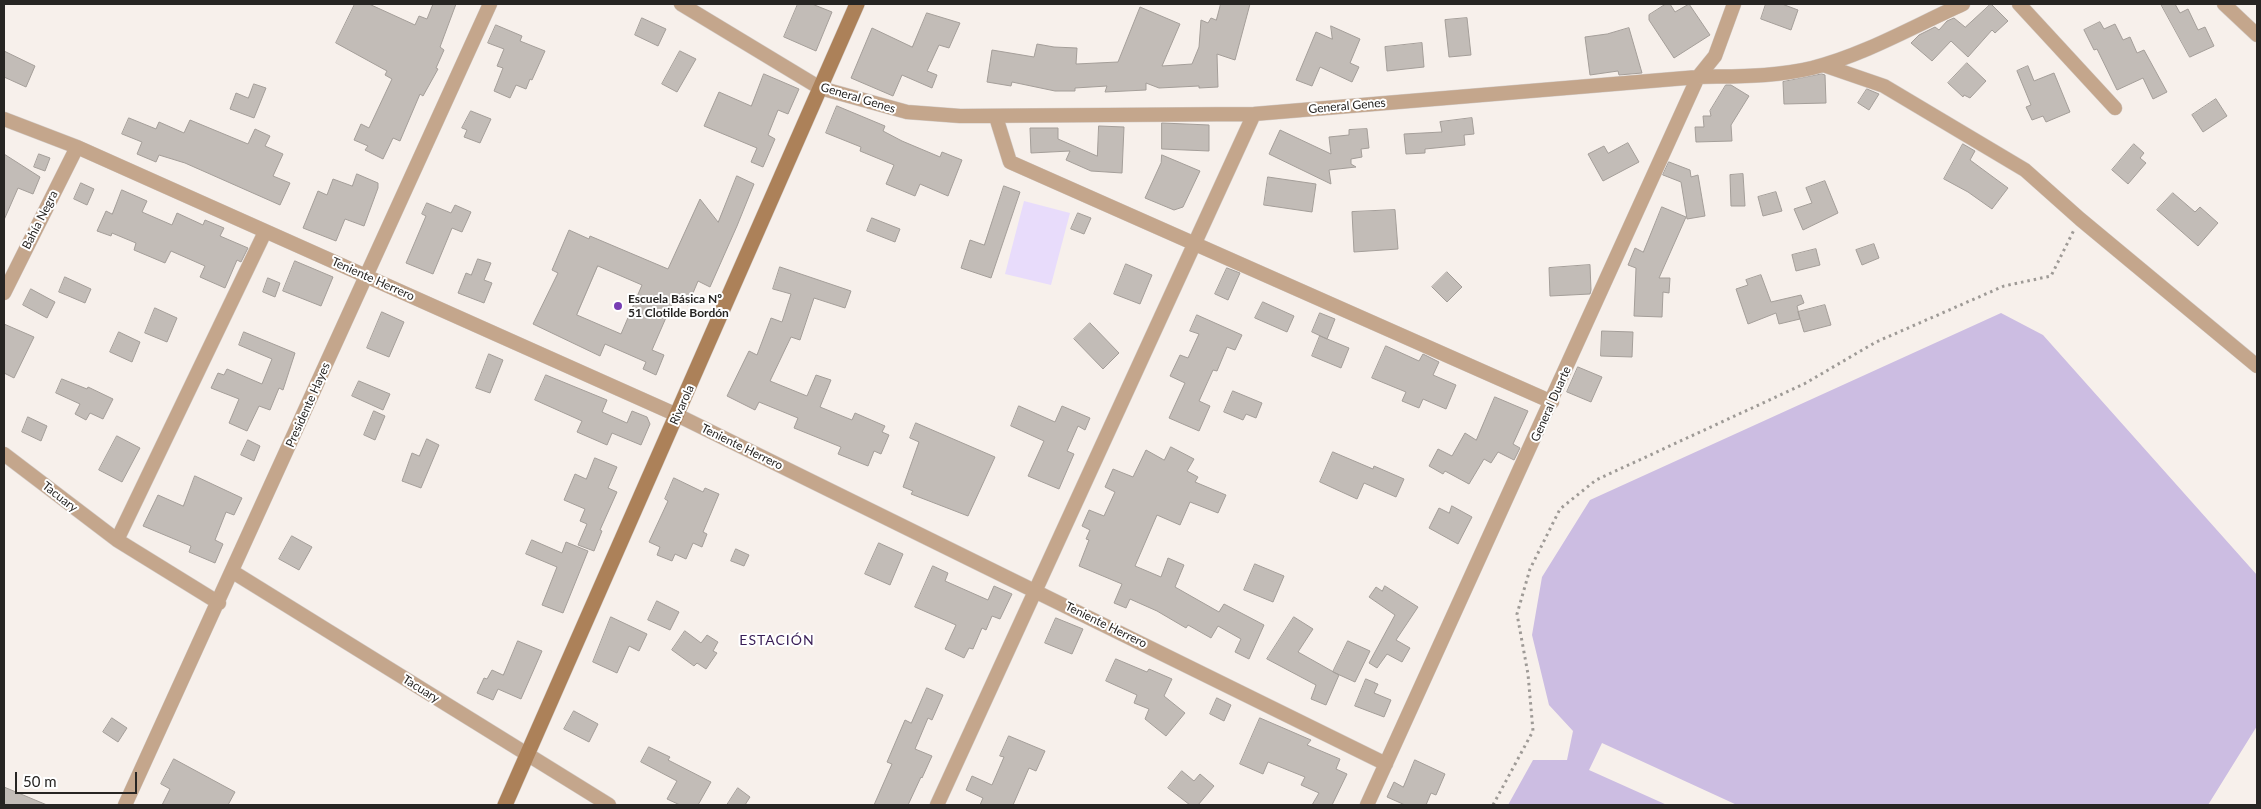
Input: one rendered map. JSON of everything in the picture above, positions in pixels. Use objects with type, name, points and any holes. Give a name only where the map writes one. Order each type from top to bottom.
[{"type":"street","name":"Presidente Hayes","points":[[125,805],[219,603],[490,4]]},
{"type":"street","name":"General Genes","points":[[681,4],[820,88],[907,112],[996,117],[1254,114],[1698,77],[1766,75],[1823,65],[1844,59],[1963,4]]},
{"type":"street","name":"Rivarola","points":[[505,805],[857,4]]},
{"type":"street","name":"General Duarte","points":[[1367,805],[1552,402],[1698,77],[1715,56],[1734,4]]},
{"type":"street","points":[[2018,4],[2115,108]]},
{"type":"street","points":[[2224,4],[2257,36]]},
{"type":"street","points":[[1823,65],[1884,86],[2025,170],[2080,219],[2257,366]]},
{"type":"street","points":[[937,805],[1254,114]]},
{"type":"street","points":[[996,117],[1010,162],[1552,402]]},
{"type":"street","name":"Teniente Herrero","points":[[4,119],[76,147],[677,415],[1036,590],[1386,764]]},
{"type":"street","name":"Bahía Negra","points":[[4,293],[76,147]]},
{"type":"street","points":[[116,540],[265,232]]},
{"type":"street","name":"Tacuary","points":[[4,454],[116,540],[219,603]]},
{"type":"street","name":"Tacuary","points":[[233,572],[608,805]]},
{"type":"path","points":[[1494,805],[1534,731],[1528,674],[1517,614],[1530,569],[1560,509],[1596,480],[1804,384],[1876,342],[2004,286],[2051,276],[2080,219]]},
{"type":"shaded area","points":[[1024,201],[1070,213],[1051,285],[1005,274]]},
{"type":"shaded area","points":[[2001,313],[2043,335],[2257,575],[2257,726],[2208,805],[1737,805],[1602,743],[1589,770],[1667,805],[1508,805],[1533,760],[1567,760],[1573,731],[1549,705],[1532,635],[1542,577],[1590,500]]},
{"type":"building","points":[[355,4],[369,4],[415,25],[419,16],[427,19],[433,4],[456,4],[440,47],[444,50],[436,68],[438,69],[423,96],[420,94],[400,141],[393,138],[383,159],[365,150],[368,146],[354,140],[361,124],[369,128],[392,79],[385,75],[387,71],[336,43]]},
{"type":"building","points":[[798,4],[812,4],[832,12],[816,51],[784,37]]},
{"type":"building","points":[[1221,4],[1250,4],[1235,60],[1217,54],[1218,87],[1159,88],[1146,83],[1146,90],[1105,92],[1107,86],[1075,88],[1075,91],[1055,91],[1012,82],[1011,86],[987,82],[992,50],[1034,57],[1037,44],[1077,48],[1076,64],[1118,62],[1140,7],[1180,24],[1162,66],[1192,64],[1199,47],[1201,20],[1208,23],[1211,18],[1216,20]]},
{"type":"building","points":[[1666,4],[1670,4],[1675,12],[1689,4],[1710,35],[1674,58],[1649,20],[1649,15]]},
{"type":"building","points":[[1766,4],[1782,4],[1798,10],[1791,30],[1761,19]]},
{"type":"building","points":[[1991,4],[2008,21],[1995,33],[1992,30],[1968,57],[1951,41],[1932,61],[1911,43],[1919,35],[1935,27],[1939,30],[1947,21],[1954,18],[1965,27]]},
{"type":"building","points":[[2161,4],[2175,4],[2180,13],[2188,9],[2198,30],[2205,27],[2214,46],[2190,57]]},
{"type":"building","points":[[927,13],[960,23],[949,48],[939,45],[927,71],[937,75],[932,88],[902,75],[893,96],[851,78],[872,28],[912,47]]},
{"type":"building","points":[[642,18],[666,29],[658,46],[635,35]]},
{"type":"building","points":[[1467,18],[1471,55],[1449,57],[1445,20]]},
{"type":"building","points":[[2100,22],[2104,29],[2115,24],[2123,40],[2130,37],[2137,53],[2144,50],[2167,92],[2153,99],[2143,78],[2117,90],[2097,49],[2094,50],[2084,30]]},
{"type":"building","points":[[496,25],[522,36],[520,41],[545,51],[526,89],[516,85],[510,98],[494,91],[503,68],[497,66],[504,49],[488,43]]},
{"type":"building","points":[[1331,26],[1360,39],[1350,63],[1359,67],[1352,82],[1320,67],[1312,86],[1296,80],[1316,32],[1332,39]]},
{"type":"building","points":[[1629,28],[1642,73],[1619,75],[1618,71],[1590,75],[1585,37]]},
{"type":"building","points":[[1422,43],[1424,67],[1387,71],[1385,47]]},
{"type":"building","points":[[4,51],[35,66],[26,87],[4,77]]},
{"type":"building","points":[[680,51],[696,59],[677,92],[662,84]]},
{"type":"building","points":[[1967,63],[1986,81],[1970,98],[1964,95],[1963,97],[1948,83]]},
{"type":"building","points":[[2028,66],[2034,81],[2054,73],[2070,112],[2046,122],[2043,116],[2032,120],[2026,107],[2031,105],[2017,71]]},
{"type":"building","points":[[764,74],[799,89],[788,114],[778,110],[768,135],[775,139],[763,167],[751,162],[757,148],[704,126],[719,92],[751,106]]},
{"type":"building","points":[[1825,75],[1826,103],[1784,104],[1783,82]]},
{"type":"building","points":[[254,84],[266,88],[254,118],[230,109],[236,93],[248,98]]},
{"type":"building","points":[[1726,85],[1731,85],[1749,96],[1731,125],[1732,141],[1696,142],[1695,127],[1704,127],[1703,116],[1711,116],[1710,111]]},
{"type":"building","points":[[1867,89],[1879,94],[1869,110],[1858,103]]},
{"type":"building","points":[[2216,99],[2227,116],[2203,132],[2192,115]]},
{"type":"building","points":[[837,106],[885,126],[883,131],[902,141],[940,157],[942,152],[962,160],[948,196],[920,184],[915,196],[886,184],[894,165],[860,151],[861,147],[826,133]]},
{"type":"building","points":[[471,111],[491,119],[480,143],[464,137],[467,130],[462,128]]},
{"type":"building","points":[[129,118],[156,129],[159,122],[184,133],[190,120],[248,144],[255,129],[270,136],[265,146],[283,154],[273,176],[290,183],[280,205],[185,163],[159,155],[156,162],[137,154],[142,142],[122,134]]},
{"type":"building","points":[[1472,118],[1474,134],[1464,135],[1465,145],[1425,149],[1425,153],[1406,154],[1404,134],[1442,132],[1440,122]]},
{"type":"building","points":[[1162,123],[1209,125],[1209,151],[1162,149]]},
{"type":"building","points":[[1099,126],[1124,127],[1122,173],[1091,171],[1066,160],[1070,151],[1031,153],[1030,128],[1058,128],[1058,139],[1097,156]]},
{"type":"building","points":[[1367,129],[1369,148],[1361,149],[1362,157],[1351,159],[1351,164],[1356,167],[1329,170],[1331,184],[1269,154],[1280,130],[1331,154],[1329,137],[1349,135],[1349,130]]},
{"type":"building","points":[[1628,143],[1639,162],[1603,181],[1588,154],[1604,146],[1608,153]]},
{"type":"building","points":[[1963,144],[1975,151],[1970,160],[2008,188],[1992,209],[1968,192],[1944,179]]},
{"type":"building","points":[[2134,144],[2144,153],[2140,158],[2146,163],[2128,184],[2112,170]]},
{"type":"building","points":[[4,154],[40,177],[33,194],[18,188],[4,220]]},
{"type":"building","points":[[39,154],[50,158],[45,171],[34,167]]},
{"type":"building","points":[[1162,155],[1200,171],[1183,207],[1174,210],[1145,198],[1161,163]]},
{"type":"building","points":[[1669,162],[1690,170],[1691,177],[1698,175],[1705,216],[1687,219],[1681,182],[1663,175]]},
{"type":"building","points":[[357,174],[378,183],[378,188],[364,226],[345,219],[336,241],[303,228],[318,191],[327,195],[333,179],[352,186]]},
{"type":"building","points":[[1743,174],[1745,206],[1731,206],[1730,175]]},
{"type":"building","name":"Escuela Básica Nº 51 Clotilde Bordón","points":[[737,176],[754,184],[710,287],[698,281],[688,305],[674,299],[652,350],[664,355],[656,375],[643,369],[646,362],[605,344],[600,356],[533,324],[558,273],[552,270],[569,230],[589,239],[590,236],[668,269],[700,199],[718,222]],"holes":[[[598,266],[642,285],[621,334],[577,315]]]},
{"type":"building","points":[[1268,177],[1316,184],[1312,212],[1264,205]]},
{"type":"building","points":[[1825,181],[1838,213],[1803,230],[1794,209],[1812,203],[1806,188]]},
{"type":"building","points":[[81,183],[94,189],[87,205],[74,199]]},
{"type":"building","points":[[1004,186],[1020,192],[991,278],[961,268],[970,240],[984,245]]},
{"type":"building","points":[[122,190],[147,201],[142,212],[172,225],[177,213],[203,225],[205,220],[224,228],[220,236],[248,248],[241,262],[237,260],[225,288],[200,277],[205,266],[171,251],[165,263],[134,250],[136,243],[112,233],[111,236],[97,231],[106,211],[112,214]]},
{"type":"building","points":[[1776,192],[1782,211],[1763,216],[1758,197]]},
{"type":"building","points":[[2173,193],[2195,212],[2200,207],[2218,223],[2198,246],[2157,210]]},
{"type":"building","points":[[427,203],[451,213],[455,205],[471,212],[462,232],[452,228],[433,274],[406,263],[426,216],[422,214]]},
{"type":"building","points":[[1662,207],[1686,217],[1659,278],[1670,278],[1669,293],[1663,292],[1662,317],[1634,316],[1636,268],[1628,265],[1635,248],[1643,252]]},
{"type":"building","points":[[1395,210],[1398,249],[1354,252],[1352,212]]},
{"type":"building","points":[[1078,213],[1091,218],[1084,234],[1071,229]]},
{"type":"building","points":[[872,218],[900,229],[895,242],[867,231]]},
{"type":"building","points":[[1874,244],[1879,258],[1862,265],[1856,250]]},
{"type":"building","points":[[1816,249],[1820,265],[1796,271],[1792,255]]},
{"type":"building","points":[[478,259],[491,263],[484,280],[492,283],[484,303],[458,293],[466,273],[471,275]]},
{"type":"building","points":[[295,261],[333,277],[321,306],[283,291]]},
{"type":"building","points":[[1126,264],[1152,275],[1140,304],[1114,294]]},
{"type":"building","points":[[1590,265],[1590,294],[1550,296],[1549,268]]},
{"type":"building","points":[[780,267],[851,291],[845,308],[814,298],[800,340],[791,337],[770,381],[807,396],[816,375],[831,380],[820,407],[852,420],[855,413],[885,426],[882,432],[889,435],[881,454],[874,451],[868,466],[838,454],[841,447],[794,428],[798,418],[759,402],[755,410],[727,396],[749,351],[757,355],[771,318],[782,322],[791,294],[773,289]]},
{"type":"building","points":[[1227,268],[1240,273],[1228,300],[1215,294]]},
{"type":"building","points":[[1447,272],[1462,287],[1447,302],[1432,287]]},
{"type":"building","points":[[1761,275],[1771,302],[1801,295],[1804,303],[1797,306],[1800,319],[1779,324],[1776,313],[1748,324],[1736,289],[1748,285],[1746,280]]},
{"type":"building","points":[[65,277],[91,289],[85,303],[59,292]]},
{"type":"building","points":[[268,278],[280,283],[275,297],[263,292]]},
{"type":"building","points":[[31,289],[55,302],[47,318],[23,305]]},
{"type":"building","points":[[1263,302],[1294,316],[1287,332],[1255,318]]},
{"type":"building","points":[[1825,305],[1831,325],[1804,332],[1798,312]]},
{"type":"building","points":[[155,308],[177,318],[167,342],[145,333]]},
{"type":"building","points":[[382,312],[404,322],[389,357],[367,348]]},
{"type":"building","points":[[1320,313],[1335,319],[1327,339],[1312,332]]},
{"type":"building","points":[[1197,315],[1242,335],[1235,350],[1227,347],[1217,371],[1213,370],[1199,401],[1210,406],[1199,431],[1169,418],[1185,383],[1170,376],[1180,355],[1188,358],[1199,334],[1190,331]]},
{"type":"building","points":[[1090,323],[1119,353],[1103,369],[1074,339]]},
{"type":"building","points":[[4,324],[34,337],[14,378],[4,373]]},
{"type":"building","points":[[1602,331],[1633,332],[1632,357],[1601,356]]},
{"type":"building","points":[[119,332],[140,342],[132,362],[110,352]]},
{"type":"building","points":[[244,332],[295,353],[283,390],[279,388],[270,410],[259,406],[247,431],[229,423],[239,399],[211,388],[218,373],[224,375],[227,369],[262,384],[272,359],[239,345]]},
{"type":"building","points":[[1320,336],[1349,348],[1341,368],[1312,356]]},
{"type":"building","points":[[1386,346],[1419,361],[1423,354],[1439,362],[1433,375],[1456,385],[1446,409],[1423,399],[1419,408],[1402,401],[1406,392],[1372,378]]},
{"type":"building","points":[[489,354],[503,360],[490,393],[476,388]]},
{"type":"building","points":[[1578,367],[1602,377],[1591,402],[1567,392]]},
{"type":"building","points":[[546,375],[607,400],[602,412],[627,423],[632,411],[647,417],[650,424],[641,445],[612,433],[607,445],[577,432],[582,421],[535,400]]},
{"type":"building","points":[[62,379],[87,389],[88,387],[113,399],[103,419],[90,413],[86,420],[75,414],[80,404],[56,393]]},
{"type":"building","points":[[359,381],[390,394],[383,410],[352,396]]},
{"type":"building","points":[[1233,391],[1262,403],[1256,418],[1246,414],[1243,420],[1224,412]]},
{"type":"building","points":[[1495,397],[1528,411],[1513,444],[1520,448],[1514,460],[1498,452],[1491,463],[1484,459],[1469,484],[1445,471],[1443,474],[1429,466],[1438,449],[1452,456],[1465,433],[1476,440]]},
{"type":"building","points":[[1019,406],[1055,422],[1062,406],[1090,418],[1085,430],[1078,426],[1067,451],[1074,454],[1059,489],[1028,476],[1044,441],[1011,426]]},
{"type":"building","points":[[374,411],[385,416],[375,440],[364,435]]},
{"type":"building","points":[[28,417],[47,426],[41,441],[22,432]]},
{"type":"building","points":[[916,423],[995,457],[968,516],[911,494],[913,491],[903,487],[919,442],[910,438]]},
{"type":"building","points":[[117,436],[140,448],[122,482],[99,470]]},
{"type":"building","points":[[427,439],[439,445],[421,488],[402,481],[412,453],[419,456]]},
{"type":"building","points":[[248,440],[260,446],[254,461],[241,455]]},
{"type":"building","points":[[1171,447],[1194,459],[1187,471],[1198,477],[1195,482],[1226,495],[1218,513],[1190,502],[1180,525],[1157,515],[1135,566],[1161,577],[1168,558],[1184,565],[1175,587],[1219,612],[1224,604],[1264,625],[1249,659],[1235,652],[1241,639],[1218,626],[1211,638],[1188,625],[1186,628],[1157,611],[1130,599],[1126,608],[1114,603],[1122,584],[1079,566],[1089,540],[1086,539],[1090,530],[1082,526],[1089,510],[1104,516],[1115,492],[1105,487],[1113,469],[1133,477],[1146,450],[1164,460]]},
{"type":"building","points":[[1333,452],[1373,469],[1374,466],[1404,479],[1396,497],[1364,483],[1357,499],[1320,482]]},
{"type":"building","points":[[595,458],[617,467],[608,488],[617,492],[600,530],[602,531],[594,551],[578,545],[587,524],[580,521],[585,509],[564,500],[575,474],[586,479]]},
{"type":"building","points":[[195,476],[242,498],[234,515],[226,512],[215,540],[223,544],[215,563],[189,552],[191,546],[143,526],[158,495],[183,506]]},
{"type":"building","points":[[674,478],[703,492],[705,488],[719,494],[703,532],[707,534],[702,547],[693,543],[686,559],[675,554],[672,561],[657,555],[660,547],[649,542],[668,501],[665,499]]},
{"type":"building","points":[[1452,506],[1472,517],[1458,544],[1429,528],[1439,508],[1449,513]]},
{"type":"building","points":[[292,536],[312,547],[299,570],[279,559]]},
{"type":"building","points":[[532,540],[562,553],[566,542],[588,551],[563,613],[542,605],[557,567],[526,554]]},
{"type":"building","points":[[879,543],[903,554],[890,585],[865,574]]},
{"type":"building","points":[[736,549],[749,555],[744,566],[731,561]]},
{"type":"building","points":[[1255,564],[1284,576],[1273,602],[1244,590]]},
{"type":"building","points":[[933,566],[948,573],[945,581],[988,600],[994,586],[1012,594],[1000,619],[992,616],[986,630],[982,628],[973,649],[969,648],[964,658],[945,649],[956,625],[915,607]]},
{"type":"building","points":[[1385,586],[1418,607],[1396,640],[1410,648],[1402,662],[1387,654],[1377,668],[1369,663],[1395,615],[1369,597],[1376,587],[1382,591]]},
{"type":"building","points":[[657,601],[679,612],[670,630],[648,620]]},
{"type":"building","points":[[611,617],[647,634],[639,651],[629,646],[617,673],[593,662]]},
{"type":"building","points":[[1294,617],[1313,629],[1298,652],[1339,675],[1326,705],[1311,699],[1316,685],[1267,659]]},
{"type":"building","points":[[1056,618],[1083,629],[1072,654],[1045,643]]},
{"type":"building","points":[[685,631],[701,643],[707,635],[718,642],[713,651],[717,653],[706,669],[697,663],[694,666],[672,650]]},
{"type":"building","points":[[518,641],[542,651],[521,699],[498,689],[493,700],[477,693],[484,678],[487,679],[492,670],[503,675]]},
{"type":"building","points":[[1348,641],[1370,651],[1355,682],[1333,672]]},
{"type":"building","points":[[1116,659],[1147,672],[1149,669],[1172,679],[1164,696],[1185,713],[1166,736],[1145,719],[1149,709],[1134,703],[1137,695],[1106,681]]},
{"type":"building","points":[[1366,679],[1378,684],[1374,693],[1391,700],[1384,717],[1355,706]]},
{"type":"building","points":[[927,688],[943,695],[932,720],[928,718],[915,749],[932,756],[908,805],[874,805],[892,764],[887,762],[905,720],[911,723]]},
{"type":"building","points":[[1217,698],[1231,705],[1224,721],[1210,714]]},
{"type":"building","points":[[574,711],[598,724],[589,742],[564,729]]},
{"type":"building","points":[[112,718],[127,728],[118,742],[103,732]]},
{"type":"building","points":[[1260,718],[1311,740],[1307,745],[1340,759],[1336,769],[1347,774],[1332,805],[1312,805],[1319,793],[1301,785],[1305,777],[1268,762],[1263,774],[1240,764]]},
{"type":"building","points":[[1009,736],[1045,751],[1036,771],[1029,768],[1013,805],[980,805],[983,798],[966,790],[972,776],[992,785],[1004,757],[1000,756]]},
{"type":"building","points":[[649,747],[670,757],[668,760],[711,782],[698,805],[680,805],[667,799],[677,781],[641,762]]},
{"type":"building","points":[[174,759],[235,792],[228,805],[162,805],[170,789],[161,784]]},
{"type":"building","points":[[1415,760],[1445,774],[1436,795],[1431,793],[1426,805],[1405,805],[1387,797],[1394,782],[1403,787]]},
{"type":"building","points":[[1182,771],[1194,781],[1200,774],[1214,786],[1198,805],[1190,805],[1168,788]]},
{"type":"building","points":[[4,787],[47,805],[4,805]]},
{"type":"building","points":[[738,788],[750,797],[745,805],[727,805]]},
{"type":"place","name":"Escuela Básica Nº 51 Clotilde Bordón","points":[[618,306]]},
{"type":"district","name":"ESTACIÓN","points":[[777,640]]}]
